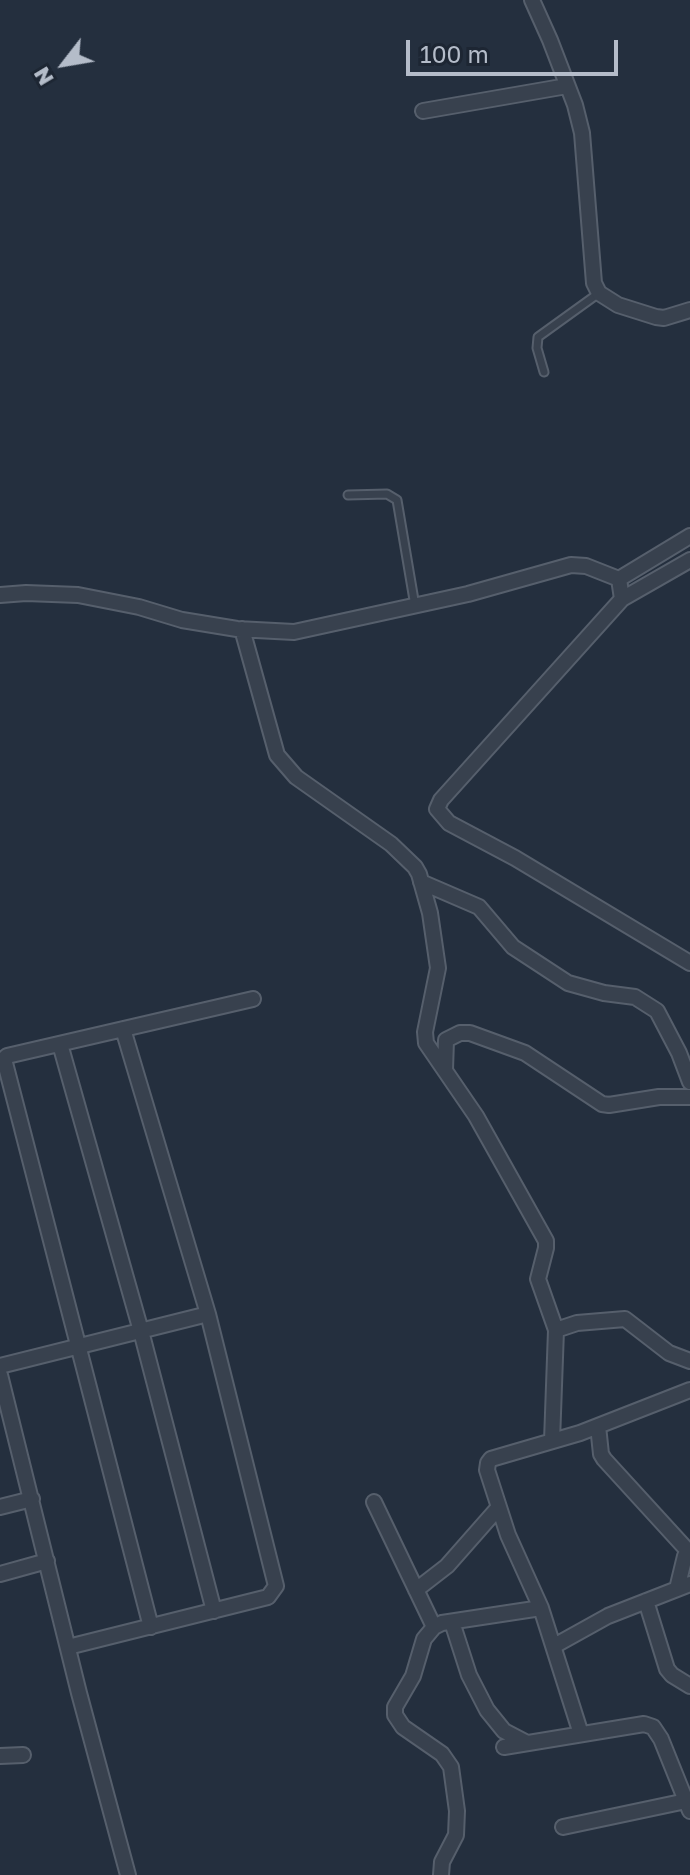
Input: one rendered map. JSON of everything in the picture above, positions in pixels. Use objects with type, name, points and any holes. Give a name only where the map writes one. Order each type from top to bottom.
[{"type":"street","points":[[532,0],[567,86],[582,133],[594,283],[599,293],[618,305],[656,317],[664,318],[690,310]]},
{"type":"street","points":[[423,111],[567,86]]},
{"type":"street","points":[[619,579],[690,536]]},
{"type":"street","points":[[690,560],[622,599],[441,800],[437,809],[449,823],[515,858],[690,963]]},
{"type":"street","points":[[0,595],[78,595],[139,607],[182,620],[242,629],[294,632],[415,606],[571,565],[586,566],[619,579]]},
{"type":"street","points":[[619,579],[622,599]]},
{"type":"street","points":[[242,629],[277,755],[296,777],[391,844],[415,867],[421,882],[430,913],[438,968],[425,1037],[476,1116],[546,1241],[538,1284],[556,1330],[552,1441]]},
{"type":"street","points":[[421,882],[479,907],[516,949],[571,985],[635,997],[657,1011],[690,1082]]},
{"type":"street","points":[[151,1627],[4,1064],[7,1056],[253,999]]},
{"type":"street","points":[[68,1647],[268,1597],[276,1586],[208,1314],[123,1029]]},
{"type":"street","points":[[445,1070],[446,1040],[460,1033],[470,1033],[525,1053],[602,1104],[659,1097],[690,1097]]},
{"type":"street","points":[[60,1044],[141,1331],[214,1611]]},
{"type":"street","points":[[0,1366],[208,1314]]},
{"type":"street","points":[[556,1330],[577,1323],[625,1319],[669,1353],[690,1361]]},
{"type":"street","points":[[0,1375],[7,1433],[32,1499],[128,1875]]},
{"type":"street","points":[[581,1734],[541,1608],[508,1535],[487,1470],[491,1459],[598,1426],[690,1390]]},
{"type":"street","points":[[554,1646],[608,1616],[684,1586],[683,1561],[690,1551],[604,1459],[598,1426]]},
{"type":"street","points":[[0,1507],[32,1499]]},
{"type":"street","points":[[374,1502],[434,1627]]},
{"type":"street","points":[[416,1590],[447,1566],[499,1507]]},
{"type":"street","points":[[0,1574],[47,1561]]},
{"type":"street","points":[[646,1601],[667,1669],[690,1686]]},
{"type":"street","points":[[441,1875],[442,1862],[456,1835],[457,1811],[451,1767],[442,1754],[403,1727],[395,1715],[395,1707],[413,1676],[424,1639],[434,1627],[541,1608]]},
{"type":"street","points":[[452,1622],[469,1675],[487,1710],[504,1731],[527,1743]]},
{"type":"street","points":[[504,1747],[644,1724],[653,1727],[661,1739],[688,1806],[563,1827]]},
{"type":"street","points":[[0,1756],[23,1755]]},
{"type":"lane","points":[[544,372],[537,348],[538,337],[599,293]]},
{"type":"lane","points":[[348,495],[387,494],[397,500],[415,606]]}]
